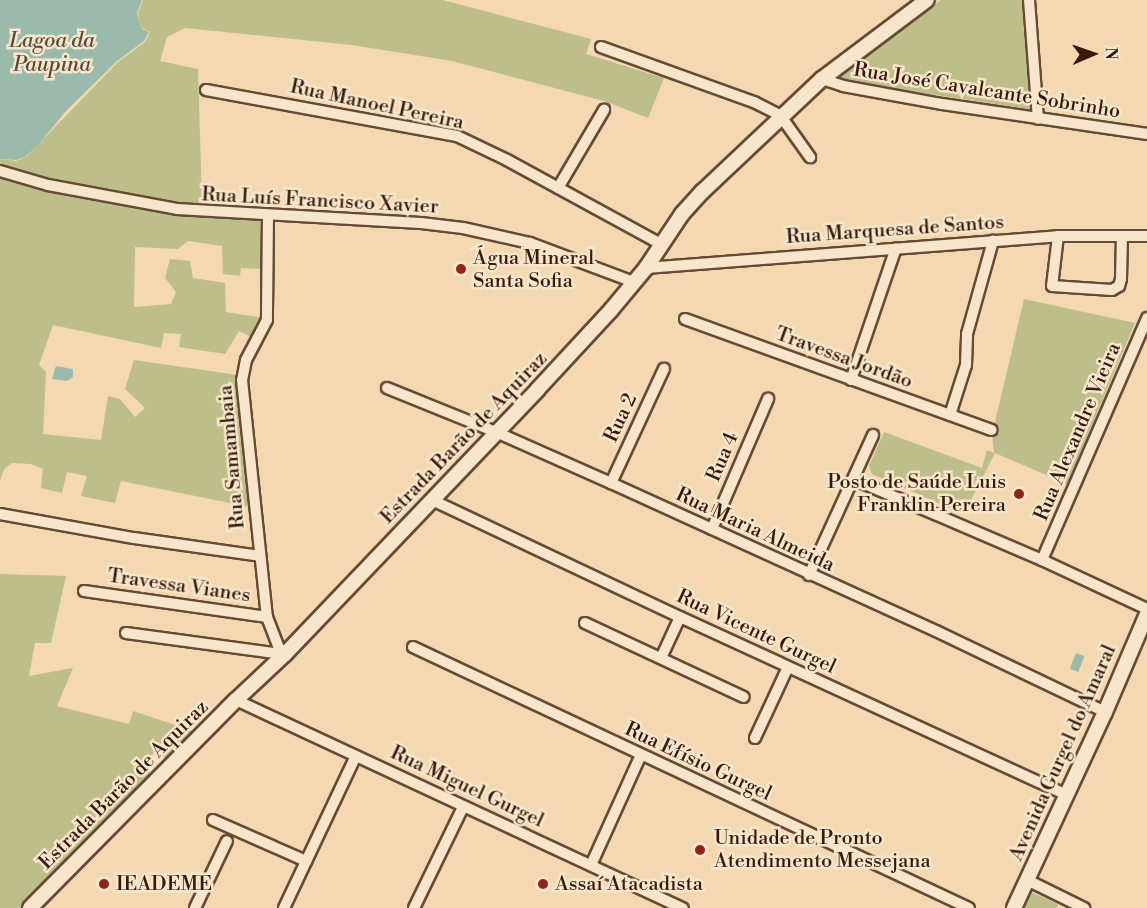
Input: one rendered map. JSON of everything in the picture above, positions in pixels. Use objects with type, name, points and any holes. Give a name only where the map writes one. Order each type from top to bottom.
[{"type":"street","name":"Estrada Barão de Aquiraz","points":[[30,908],[283,654],[496,432],[634,282],[703,191],[780,115],[927,0]]},
{"type":"street","points":[[1029,0],[1038,119]]},
{"type":"street","points":[[602,47],[754,102],[780,115],[810,157]]},
{"type":"street","name":"Rua José Cavalcante Sobrinho","points":[[822,80],[843,86],[1038,119],[1147,134]]},
{"type":"street","name":"Rua Manoel Pereira","points":[[206,90],[457,136],[661,244]]},
{"type":"street","points":[[558,188],[604,110]]},
{"type":"street","name":"Rua Luís Francisco Xavier","points":[[0,171],[48,185],[166,208],[268,216],[422,223],[463,228],[530,243],[634,282]]},
{"type":"street","name":"Rua Samambaia","points":[[268,216],[267,320],[246,360],[242,380],[267,618],[283,654]]},
{"type":"street","points":[[1058,236],[1051,282],[1055,288],[1116,289],[1121,279],[1122,236]]},
{"type":"street","name":"Rua Marquesa de Santos","points":[[646,268],[1058,236],[1147,236]]},
{"type":"street","points":[[950,415],[966,365],[967,334],[993,241]]},
{"type":"street","points":[[851,380],[896,248]]},
{"type":"street","name":"Rua Alexandre Vieira","points":[[1042,560],[1147,318]]},
{"type":"street","name":"Travessa Jordão","points":[[685,319],[992,430]]},
{"type":"street","name":"Rua 2","points":[[611,483],[664,369]]},
{"type":"street","name":"Rua Maria Almeida","points":[[387,388],[496,432],[611,483],[936,631],[1105,712]]},
{"type":"street","name":"Rua 4","points":[[712,529],[768,399]]},
{"type":"street","points":[[810,575],[873,435]]},
{"type":"street","points":[[853,479],[1042,560],[1147,609]]},
{"type":"street","name":"Rua Vicente Gurgel","points":[[432,500],[1067,795]]},
{"type":"street","name":"Rua Samambaia","points":[[0,514],[134,538],[260,556]]},
{"type":"street","name":"Travessa Vianes","points":[[84,591],[267,618]]},
{"type":"street","name":"Avenida Gurgel do Amaral","points":[[1014,908],[1105,712],[1147,614]]},
{"type":"street","points":[[661,658],[680,617]]},
{"type":"street","points":[[585,622],[744,697]]},
{"type":"street","points":[[126,633],[283,654]]},
{"type":"street","name":"Rua Efísio Gurgel","points":[[412,647],[969,908]]},
{"type":"street","points":[[755,738],[788,667]]},
{"type":"street","name":"Rua Miguel Gurgel","points":[[236,700],[683,908]]},
{"type":"street","points":[[591,865],[641,755]]},
{"type":"street","points":[[284,908],[356,756]]},
{"type":"street","points":[[414,908],[463,807]]},
{"type":"street","points":[[213,820],[306,861]]},
{"type":"street","points":[[195,908],[227,841]]},
{"type":"street","points":[[1027,880],[1084,908]]},
{"type":"green space","points":[[143,0],[443,0],[591,39],[586,54],[664,78],[648,118],[604,101],[452,61],[352,45],[185,28],[167,37],[160,61],[198,69],[202,203],[180,205],[15,175],[0,170],[0,159],[16,161],[26,157],[118,62],[145,42],[150,32],[142,28],[138,13]]},
{"type":"green space","points":[[941,0],[1022,0],[1030,109],[842,81],[839,77]]},
{"type":"green space","points":[[0,174],[26,184],[177,213],[266,219],[263,269],[241,268],[240,276],[223,274],[222,246],[188,241],[178,249],[135,247],[134,307],[171,304],[176,292],[165,278],[170,259],[190,261],[193,278],[225,283],[226,312],[264,318],[253,338],[239,331],[225,354],[179,347],[181,334],[164,333],[161,348],[53,325],[39,365],[46,372],[43,434],[101,440],[108,396],[120,399],[135,417],[145,408],[125,389],[134,360],[238,375],[250,507],[121,481],[115,503],[81,496],[87,476],[67,472],[62,493],[41,488],[43,469],[31,464],[12,463],[4,469],[0,481]]},
{"type":"green space","points":[[1024,299],[1135,323],[1067,484],[995,453],[969,504],[961,513],[872,474],[869,466],[884,432],[982,468],[987,450],[994,453],[992,435]]},
{"type":"green space","points":[[0,574],[66,576],[51,643],[35,643],[29,676],[73,668],[57,706],[129,724],[133,711],[196,732],[169,760],[154,753],[143,765],[152,774],[33,908],[0,908]]},
{"type":"green space","points":[[1031,892],[1058,904],[1057,908],[1023,908]]},
{"type":"water","name":"Lagoa da Paupina","points":[[0,0],[142,0],[137,13],[142,29],[149,32],[144,41],[117,61],[66,111],[39,144],[25,157],[16,160],[0,159]]},
{"type":"water","points":[[56,366],[73,369],[73,377],[67,381],[52,379]]},
{"type":"water","points":[[1076,653],[1084,656],[1078,672],[1070,669]]},
{"type":"place","name":"Água Mineral Santa Sofia","points":[[461,269]]},
{"type":"place","name":"Posto de Saúde Luis Franklin Pereira","points":[[1019,494]]},
{"type":"place","name":"Unidade de Pronto Atendimento Messejana","points":[[700,850]]},
{"type":"place","name":"IEADEME","points":[[104,884]]},
{"type":"place","name":"Assaí Atacadista","points":[[543,884]]}]
